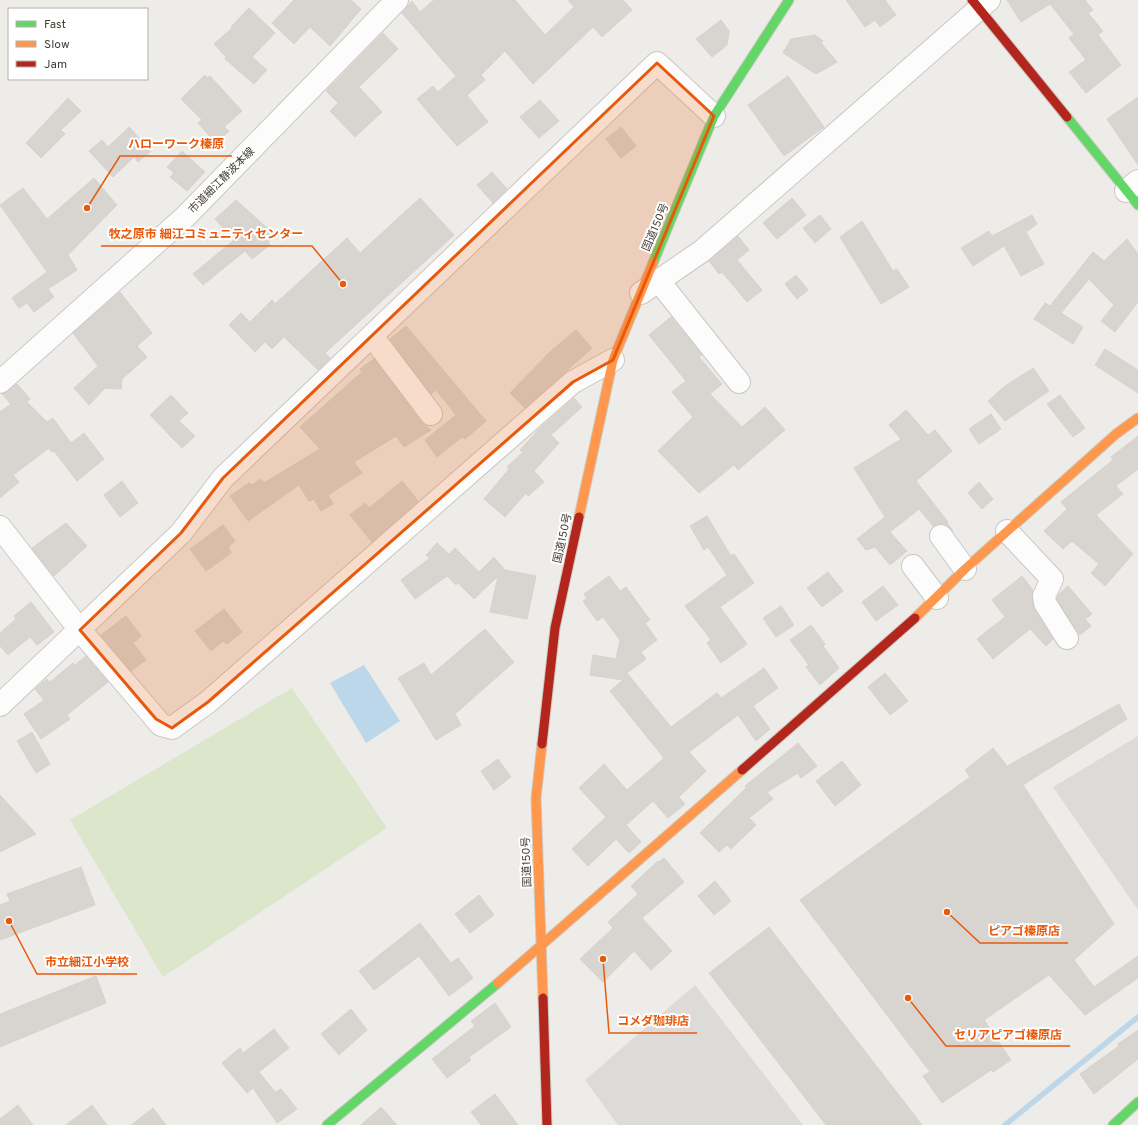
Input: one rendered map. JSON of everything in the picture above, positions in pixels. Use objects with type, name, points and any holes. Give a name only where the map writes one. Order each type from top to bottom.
[{"type":"main road","name":"国道150号","points":[[547,1125],[536,798],[555,628],[613,360],[714,116],[789,0]]},
{"type":"main road","points":[[980,3],[1134,192]]},
{"type":"main road","points":[[327,1125],[540,948],[937,598],[965,569],[1116,434],[1138,418]]},
{"type":"main road","points":[[1113,1125],[1138,1102]]},
{"type":"street","name":"市道細江静波本線","points":[[0,382],[185,217],[397,0]]},
{"type":"street","points":[[640,292],[702,251],[980,3]]},
{"type":"street","points":[[0,705],[181,533],[223,478],[657,63],[714,116]]},
{"type":"street","points":[[658,280],[739,382]]},
{"type":"street","points":[[372,336],[431,414]]},
{"type":"street","points":[[0,527],[80,630],[161,725],[172,728],[208,702],[573,382],[613,360]]},
{"type":"street","points":[[1007,531],[1052,579],[1044,596],[1045,603],[1067,638]]},
{"type":"street","points":[[941,536],[965,569]]},
{"type":"street","points":[[913,566],[937,598]]},
{"type":"highlighted area","points":[[657,63],[714,116],[613,360],[573,382],[208,702],[172,728],[156,719],[80,630],[181,533],[223,478]]},
{"type":"green space","points":[[292,688],[387,828],[163,977],[70,820]]},
{"type":"shaded area","points":[[1138,736],[1138,910],[1053,787]]},
{"type":"shaded area","points":[[695,985],[803,1125],[618,1125],[585,1080]]},
{"type":"water","points":[[364,665],[400,721],[366,743],[330,683]]},
{"type":"building","points":[[294,0],[351,0],[361,9],[330,46],[310,27],[294,44],[272,23]]},
{"type":"building","points":[[434,0],[515,0],[545,35],[574,7],[568,0],[623,0],[632,10],[602,37],[593,27],[533,84],[505,51],[481,75],[485,80],[467,95],[488,122],[457,146],[417,99],[433,86],[438,92],[456,76],[402,13],[412,1],[420,12]]},
{"type":"building","points":[[846,0],[885,0],[896,15],[880,27],[875,20],[865,27]]},
{"type":"building","points":[[1007,0],[1085,0],[1093,10],[1088,13],[1103,31],[1098,35],[1121,65],[1086,93],[1069,72],[1086,60],[1069,38],[1074,34],[1050,4],[1021,22]]},
{"type":"building","points":[[249,8],[275,33],[252,57],[267,70],[254,84],[225,59],[226,57],[214,44],[232,28],[231,27]]},
{"type":"building","points":[[721,20],[729,31],[727,45],[712,57],[696,39]]},
{"type":"building","points":[[383,33],[398,49],[359,87],[382,112],[355,137],[330,111],[338,103],[326,91]]},
{"type":"building","points":[[815,35],[823,41],[821,43],[837,62],[816,74],[783,53],[791,39]]},
{"type":"building","points":[[205,75],[207,78],[210,76],[242,111],[224,127],[229,131],[216,143],[198,123],[202,120],[181,99]]},
{"type":"building","points":[[788,76],[824,127],[784,156],[748,105]]},
{"type":"building","points":[[1138,97],[1138,165],[1107,119]]},
{"type":"building","points":[[68,98],[81,111],[61,130],[65,134],[41,158],[26,143]]},
{"type":"building","points":[[540,100],[559,121],[539,138],[520,117]]},
{"type":"building","points":[[129,127],[151,151],[138,162],[134,157],[113,177],[89,151],[102,140],[108,147]]},
{"type":"building","points":[[621,127],[636,146],[621,158],[606,139]]},
{"type":"building","points":[[182,151],[205,172],[187,191],[170,177],[174,173],[167,167]]},
{"type":"building","points":[[492,172],[507,189],[493,203],[477,185]]},
{"type":"building","points":[[94,178],[117,205],[68,255],[77,270],[48,289],[54,297],[34,312],[27,303],[19,308],[12,298],[47,272],[0,205],[23,188],[47,219]]},
{"type":"building","points":[[420,198],[454,235],[325,353],[330,358],[318,370],[284,337],[272,349],[265,342],[255,352],[229,325],[241,313],[250,322],[272,300],[275,304],[347,238],[360,253]]},
{"type":"building","points":[[792,198],[806,215],[777,239],[763,223]]},
{"type":"building","points":[[236,200],[276,236],[268,242],[270,245],[252,259],[245,251],[203,285],[193,274],[234,240],[215,219]]},
{"type":"building","points":[[820,215],[831,229],[815,243],[803,228]]},
{"type":"building","points":[[1032,215],[1037,224],[1026,232],[1044,264],[1021,276],[1004,246],[973,266],[961,248],[989,231],[992,236]]},
{"type":"building","points":[[862,221],[893,271],[897,269],[909,287],[881,304],[840,237]]},
{"type":"building","points":[[738,236],[749,250],[737,260],[762,290],[747,302],[722,272],[719,274],[709,261]]},
{"type":"building","points":[[1127,239],[1138,254],[1138,302],[1115,332],[1101,321],[1114,305],[1089,279],[1061,313],[1083,327],[1073,344],[1034,319],[1045,303],[1050,306],[1093,252],[1104,261]]},
{"type":"building","points":[[796,275],[808,290],[797,299],[785,284]]},
{"type":"building","points":[[120,292],[152,333],[137,346],[147,357],[122,379],[121,389],[105,388],[89,405],[74,388],[98,366],[73,333]]},
{"type":"building","points":[[671,317],[702,355],[699,357],[722,384],[710,394],[742,427],[765,407],[785,430],[738,470],[734,465],[699,493],[658,451],[693,417],[672,392],[686,381],[649,335]]},
{"type":"building","points":[[406,326],[486,421],[465,439],[462,437],[437,457],[425,440],[456,415],[436,390],[431,394],[390,339]]},
{"type":"building","points":[[576,330],[592,348],[525,408],[510,393],[552,350]]},
{"type":"building","points":[[1105,349],[1138,370],[1138,393],[1095,365]]},
{"type":"building","points":[[374,359],[421,422],[431,430],[404,447],[396,436],[354,462],[362,473],[328,495],[333,504],[321,511],[314,499],[309,501],[299,485],[248,521],[230,496],[249,483],[252,485],[261,479],[264,483],[320,449],[300,427],[362,372],[360,369]]},
{"type":"building","points":[[1033,368],[1049,391],[1005,421],[988,401],[1005,386]]},
{"type":"building","points":[[17,384],[30,399],[27,402],[47,422],[53,418],[71,443],[84,433],[104,459],[77,481],[54,451],[52,452],[49,448],[13,475],[19,482],[0,498],[0,412],[11,404],[2,394]]},
{"type":"building","points":[[171,395],[188,413],[179,421],[195,436],[182,448],[150,415]]},
{"type":"building","points":[[1060,395],[1085,428],[1073,437],[1047,404]]},
{"type":"building","points":[[574,398],[582,407],[551,435],[559,443],[534,471],[544,482],[528,496],[526,493],[505,517],[484,499],[509,469],[507,467],[523,452],[520,450],[539,429]]},
{"type":"building","points":[[906,410],[928,435],[935,430],[952,451],[916,481],[948,522],[947,523],[953,531],[946,524],[933,526],[919,509],[890,532],[907,551],[890,565],[875,547],[866,550],[857,539],[885,517],[854,468],[901,439],[889,425]]},
{"type":"building","points":[[991,414],[1001,429],[979,444],[969,429]]},
{"type":"building","points":[[1138,436],[1138,469],[1116,486],[1123,494],[1096,515],[1133,554],[1105,586],[1091,573],[1099,564],[1072,541],[1063,549],[1044,531],[1067,509],[1061,502],[1113,460],[1111,457]]},
{"type":"building","points":[[122,481],[138,503],[120,517],[104,495]]},
{"type":"building","points":[[402,481],[418,501],[372,542],[350,515],[365,503],[369,508]]},
{"type":"building","points":[[979,482],[993,499],[982,509],[968,493]]},
{"type":"building","points":[[707,516],[731,556],[734,554],[754,583],[720,607],[747,644],[721,663],[707,643],[711,640],[685,606],[727,575],[708,547],[704,550],[690,526]]},
{"type":"building","points":[[66,523],[87,546],[54,576],[32,548]]},
{"type":"building","points":[[223,525],[235,541],[228,547],[231,553],[206,571],[190,549]]},
{"type":"building","points":[[437,543],[449,554],[455,548],[479,572],[494,557],[505,570],[536,576],[527,619],[490,612],[498,576],[474,599],[458,583],[456,585],[447,576],[415,599],[401,580],[430,558],[426,555]]},
{"type":"building","points":[[828,572],[843,591],[822,607],[807,588]]},
{"type":"building","points":[[609,576],[620,591],[626,587],[650,620],[645,623],[657,640],[641,652],[646,659],[627,673],[671,727],[717,693],[721,698],[764,668],[778,688],[753,706],[770,729],[756,741],[738,715],[689,752],[706,771],[679,797],[685,804],[668,818],[653,801],[626,825],[641,842],[629,853],[616,839],[588,866],[572,849],[606,817],[579,788],[604,764],[627,790],[664,758],[610,691],[623,680],[590,675],[593,655],[616,659],[620,640],[603,617],[597,621],[583,601],[587,598],[584,594]]},
{"type":"building","points":[[1022,576],[1033,590],[1032,598],[1034,609],[1053,639],[1046,646],[1030,629],[993,659],[977,639],[1005,617],[992,600]]},
{"type":"building","points":[[883,586],[898,605],[876,621],[862,602]]},
{"type":"building","points":[[1068,586],[1092,614],[1085,619],[1091,626],[1080,635],[1057,599],[1059,594]]},
{"type":"building","points":[[31,602],[54,632],[37,645],[30,637],[8,655],[0,646],[0,633],[16,619],[14,616]]},
{"type":"building","points":[[781,606],[794,625],[776,637],[763,618]]},
{"type":"building","points":[[224,609],[242,632],[227,644],[223,641],[211,651],[195,631]]},
{"type":"building","points":[[126,616],[141,636],[133,643],[146,660],[131,671],[101,635]]},
{"type":"building","points":[[811,625],[825,644],[823,646],[839,668],[820,685],[806,667],[809,665],[790,640]]},
{"type":"building","points":[[485,629],[514,662],[455,714],[461,725],[436,740],[398,678],[424,663],[431,675]]},
{"type":"building","points":[[86,656],[108,682],[67,715],[70,719],[41,739],[24,714],[44,700],[35,689],[47,679],[50,682],[73,663],[75,665]]},
{"type":"building","points":[[885,673],[908,701],[890,715],[868,687]]},
{"type":"building","points":[[1119,704],[1127,719],[1023,785],[1114,924],[1074,960],[1094,987],[1138,956],[1138,978],[1085,1015],[1049,975],[984,1020],[1011,1060],[993,1072],[991,1070],[942,1103],[923,1076],[930,1072],[800,900],[970,777],[965,770],[993,748],[1007,766]]},
{"type":"building","points":[[32,732],[50,764],[36,773],[17,741]]},
{"type":"building","points":[[798,743],[817,766],[801,778],[798,773],[767,792],[773,799],[749,818],[756,825],[731,849],[727,845],[719,852],[700,833],[746,788],[745,786]]},
{"type":"building","points":[[498,759],[511,777],[494,790],[481,771]]},
{"type":"building","points":[[842,761],[861,785],[835,806],[816,781]]},
{"type":"building","points":[[0,795],[36,834],[0,852]]},
{"type":"building","points":[[664,858],[684,882],[642,918],[672,951],[651,970],[634,951],[603,982],[580,959],[613,928],[608,922],[638,894],[631,886],[658,861],[659,862]]},
{"type":"building","points":[[81,867],[95,905],[0,940],[0,905],[10,901],[7,894]]},
{"type":"building","points":[[715,881],[731,901],[714,915],[698,896]]},
{"type":"building","points":[[479,895],[494,915],[470,933],[455,914]]},
{"type":"building","points":[[420,923],[451,963],[458,958],[473,978],[449,996],[419,956],[374,990],[359,971]]},
{"type":"building","points":[[769,927],[922,1125],[826,1125],[709,973]]},
{"type":"building","points":[[96,976],[106,1003],[0,1047],[0,1014]]},
{"type":"building","points":[[495,1003],[511,1027],[469,1057],[471,1060],[447,1078],[432,1059],[475,1026],[471,1021]]},
{"type":"building","points":[[351,1009],[367,1030],[339,1055],[321,1034]]},
{"type":"building","points":[[274,1029],[289,1048],[259,1072],[275,1092],[281,1089],[297,1109],[277,1123],[253,1088],[247,1093],[222,1063],[240,1048],[243,1053]]},
{"type":"building","points":[[1138,1030],[1138,1059],[1094,1094],[1080,1074],[1119,1046],[1118,1044]]},
{"type":"building","points":[[495,1094],[518,1125],[481,1125],[471,1112]]},
{"type":"building","points":[[18,1105],[33,1125],[0,1125],[0,1119]]},
{"type":"building","points":[[92,1105],[107,1125],[66,1125]]},
{"type":"building","points":[[381,1107],[397,1125],[361,1125]]},
{"type":"building","points":[[153,1108],[166,1125],[131,1125]]},
{"type":"waterway","points":[[1005,1125],[1138,1017]]},
{"type":"traffic: fast","points":[[653,263],[714,116],[789,0]]},
{"type":"traffic: fast","points":[[1067,117],[1138,205]]},
{"type":"traffic: fast","points":[[327,1125],[498,983]]},
{"type":"traffic: fast","points":[[1113,1125],[1138,1102]]},
{"type":"traffic: slow","points":[[579,517],[613,360],[653,263]]},
{"type":"traffic: slow","points":[[915,618],[965,569],[1116,434],[1138,418]]},
{"type":"traffic: slow","points":[[542,744],[536,798],[543,998]]},
{"type":"traffic: slow","points":[[498,983],[742,770]]},
{"type":"traffic: jam","points":[[972,0],[1067,117]]},
{"type":"traffic: jam","points":[[542,744],[555,628],[579,517]]},
{"type":"traffic: jam","points":[[742,770],[915,618]]},
{"type":"traffic: jam","points":[[543,998],[547,1125]]},
{"type":"place","name":"ハローワーク榛原","points":[[87,208]]},
{"type":"place","name":"牧之原市 細江コミュニティセンター","points":[[343,284]]},
{"type":"place","name":"ピアゴ榛原店","points":[[947,912]]},
{"type":"place","name":"市立細江小学校","points":[[9,921]]},
{"type":"place","name":"コメダ珈琲店","points":[[603,959]]},
{"type":"place","name":"セリアピアゴ榛原店","points":[[908,998]]}]
